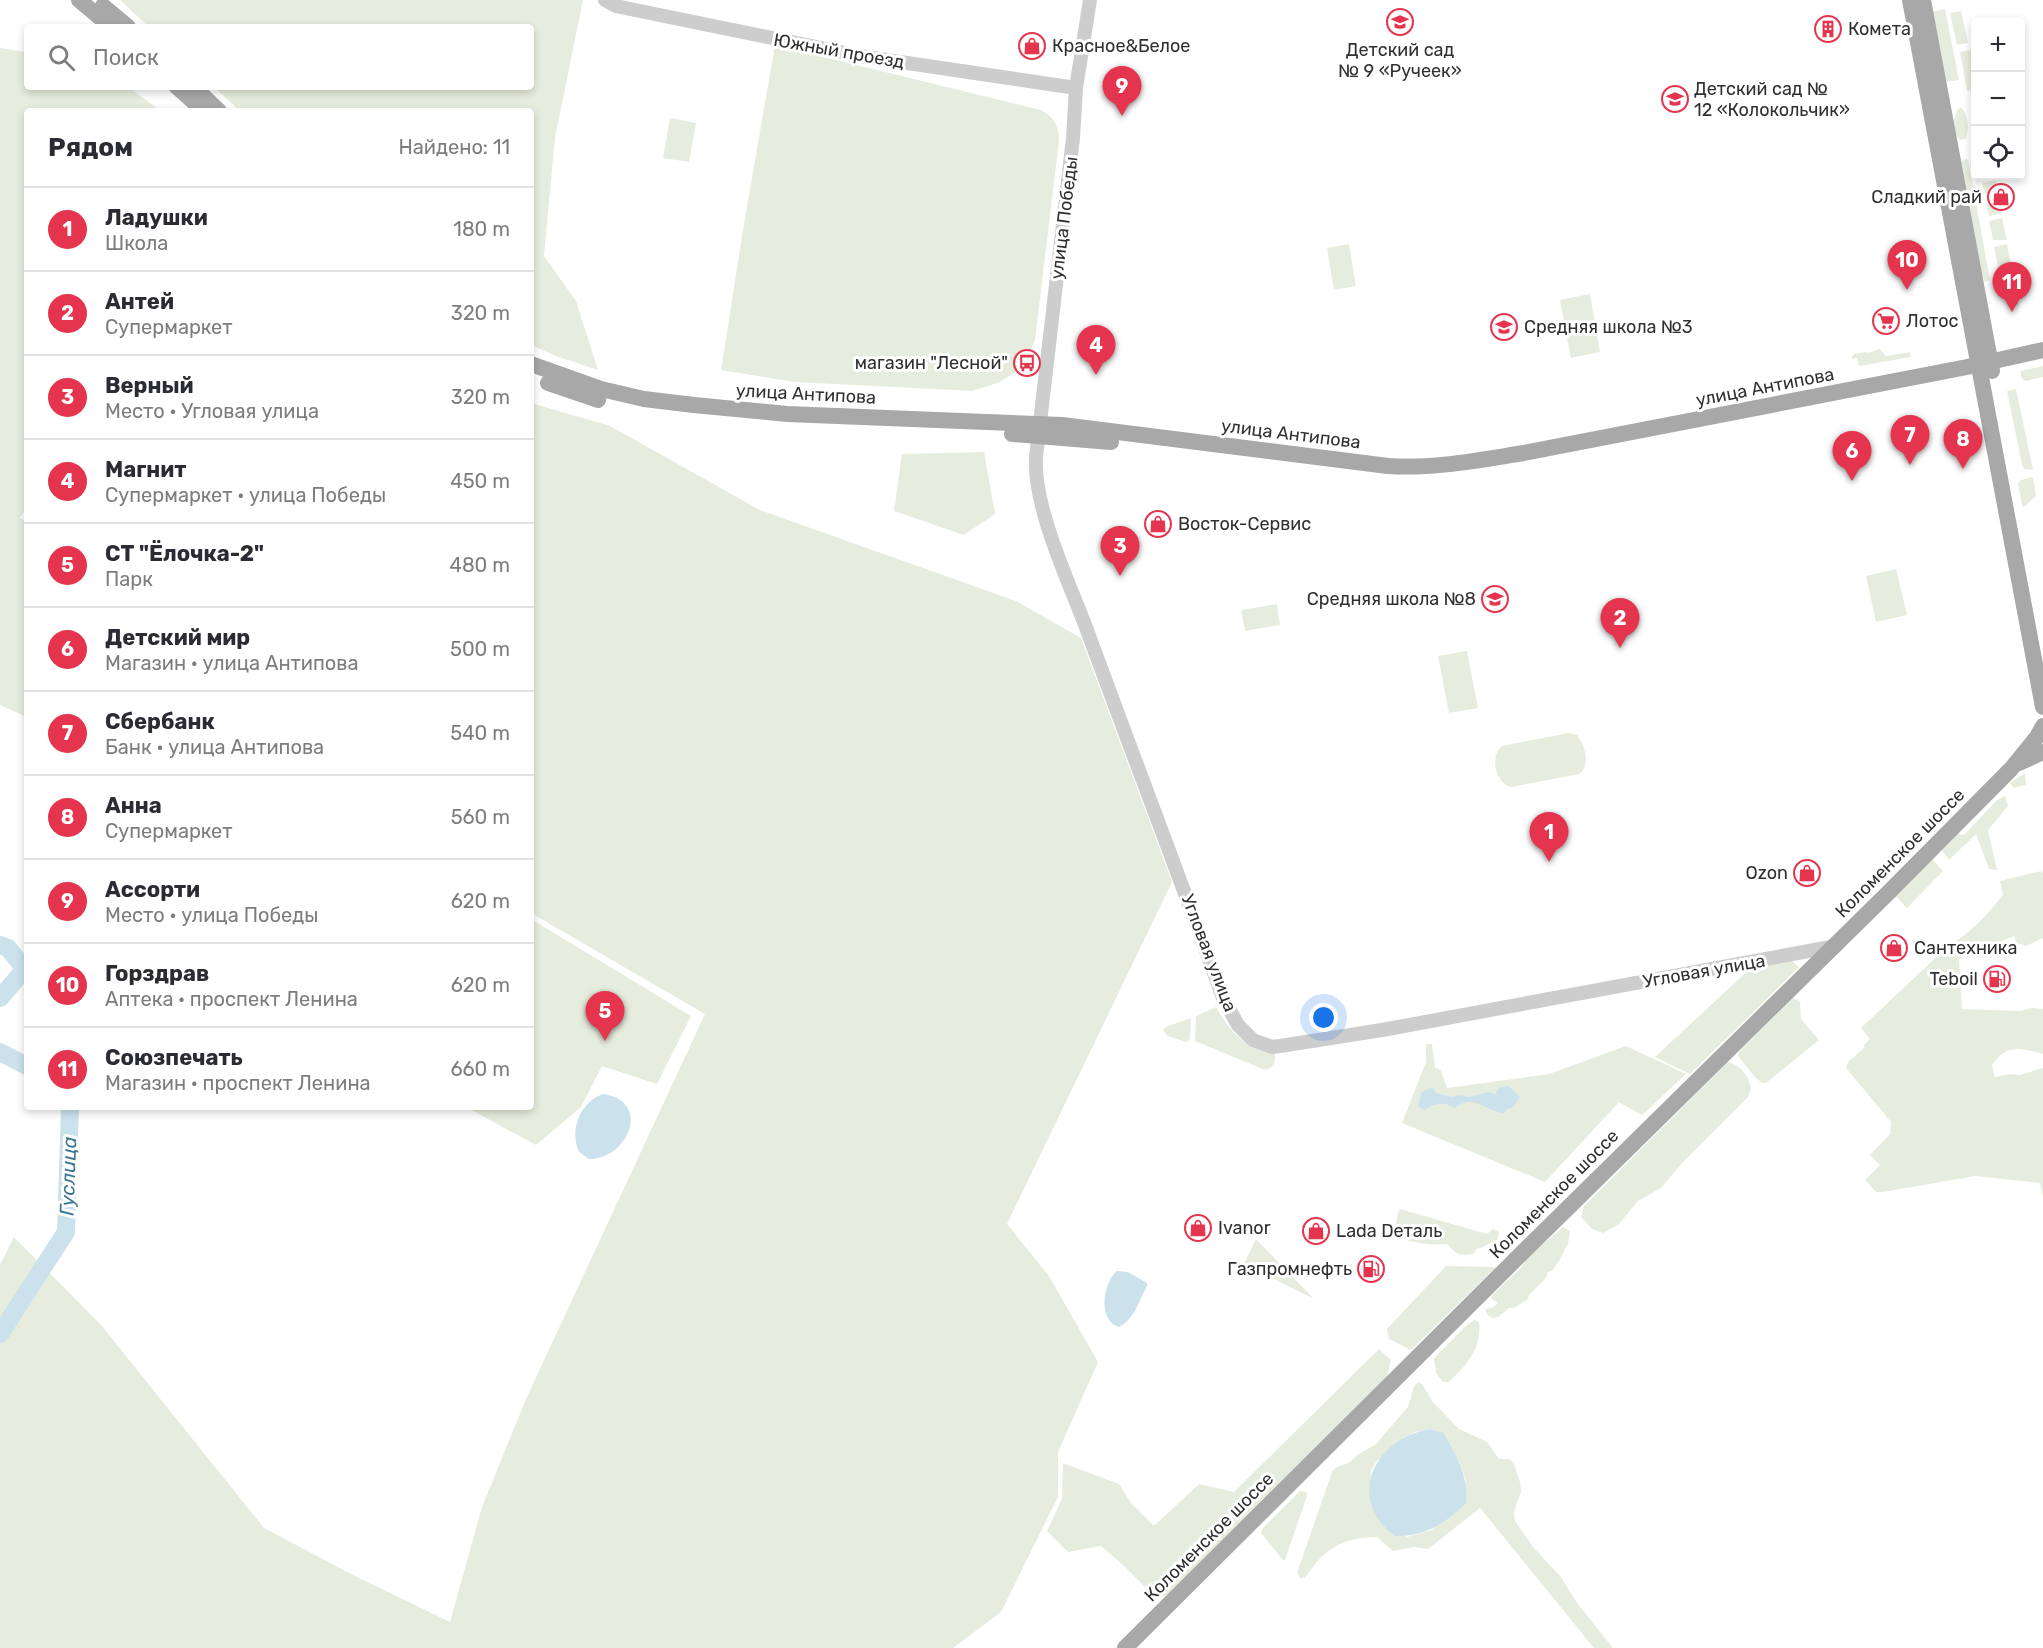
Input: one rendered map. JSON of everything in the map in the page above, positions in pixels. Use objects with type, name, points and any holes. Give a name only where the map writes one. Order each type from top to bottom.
[{"type":"main road","points":[[79,0],[107,24]]},
{"type":"main road","points":[[96,0],[124,24]]},
{"type":"main road","points":[[1910,0],[1986,369]]},
{"type":"main road","points":[[1923,0],[2031,616],[2043,707]]},
{"type":"main road","points":[[180,90],[201,108]]},
{"type":"main road","points":[[196,90],[216,108]]},
{"type":"main road","name":"улица Антипова","points":[[1986,369],[2043,351]]},
{"type":"main road","name":"улица Антипова","points":[[534,365],[601,389],[644,399],[787,414],[1039,430],[1113,442],[1403,478],[1421,478],[1541,460],[1986,369],[2043,361]]},
{"type":"main road","name":"улица Антипова","points":[[534,376],[592,398],[635,408],[673,413],[762,422],[1039,430]]},
{"type":"main road","points":[[2031,616],[2043,652]]},
{"type":"main road","name":"Коломенское шоссе","points":[[1125,1648],[1522,1253],[2026,758],[2043,726]]},
{"type":"main road","points":[[2026,758],[2043,741]]},
{"type":"main road","points":[[2026,758],[2043,762]]},
{"type":"street","name":"Южный проезд","points":[[604,0],[616,6],[839,52],[1076,88]]},
{"type":"street","name":"улица Победы","points":[[1039,430],[1073,138],[1076,88],[1090,0]]},
{"type":"street","name":"Угловая улица","points":[[1039,430],[1035,463],[1038,486],[1048,524],[1223,998],[1238,1025],[1252,1040],[1272,1047],[1292,1045],[1836,946]]},
{"type":"green space","points":[[120,0],[583,0],[555,138],[544,256],[576,301],[598,370],[534,346],[534,108],[237,108],[217,90],[534,90],[534,24],[146,24]]},
{"type":"green space","points":[[1945,9],[1959,80],[1946,82],[1932,12]]},
{"type":"green space","points":[[1961,11],[1968,43],[1957,45],[1950,13]]},
{"type":"green space","points":[[775,45],[1041,110],[1053,119],[1057,126],[1059,141],[1035,340],[1023,367],[1000,382],[972,391],[795,382],[721,370]]},
{"type":"green space","points":[[0,48],[24,52],[24,90],[132,90],[157,108],[24,108],[24,511],[20,518],[24,520],[24,716],[0,705]]},
{"type":"green space","points":[[1971,50],[1971,90],[1967,91],[1960,52]]},
{"type":"green space","points":[[1961,107],[1967,118],[1968,126],[1966,138],[1961,140],[1955,135],[1954,120]]},
{"type":"green space","points":[[670,118],[696,123],[689,162],[663,158]]},
{"type":"green space","points":[[1968,159],[1990,280],[1985,282],[1978,265],[1960,161]]},
{"type":"green space","points":[[1996,180],[1998,191],[1985,194],[1982,183]]},
{"type":"green space","points":[[2000,203],[2002,213],[1989,216],[1987,205]]},
{"type":"green space","points":[[2002,218],[2007,240],[1993,240],[1989,221]]},
{"type":"green space","points":[[1349,244],[1356,286],[1334,290],[1327,248]]},
{"type":"green space","points":[[2007,244],[2011,265],[1998,268],[1994,247]]},
{"type":"green space","points":[[2015,287],[2019,306],[2004,300],[2002,290]]},
{"type":"green space","points":[[1590,294],[1600,352],[1571,358],[1560,300]]},
{"type":"green space","points":[[1880,349],[1886,356],[1910,352],[1911,357],[1859,366],[1857,358],[1851,359],[1854,354]]},
{"type":"green space","points":[[2043,366],[2043,377],[2026,381],[2022,379],[2020,371]]},
{"type":"green space","points":[[2016,389],[2033,470],[2024,469],[2022,465],[2007,391]]},
{"type":"green space","points":[[534,404],[610,426],[760,510],[1016,601],[1081,638],[1172,882],[1007,1224],[1049,1276],[1098,1362],[1058,1452],[1058,1497],[1001,1612],[953,1648],[0,1648],[0,1265],[14,1237],[101,1325],[264,1528],[450,1622],[482,1507],[526,1399],[705,1014],[534,915]]},
{"type":"green space","points":[[984,452],[995,514],[964,535],[894,511],[902,454]]},
{"type":"green space","points":[[2033,477],[2036,496],[2024,507],[2018,484],[2021,480]]},
{"type":"green space","points":[[1896,569],[1907,615],[1876,622],[1866,576]]},
{"type":"green space","points":[[1277,604],[1280,625],[1245,631],[1241,610]]},
{"type":"green space","points":[[1467,651],[1478,708],[1449,713],[1438,656]]},
{"type":"green space","points":[[1569,733],[1577,735],[1586,755],[1585,766],[1579,774],[1511,787],[1501,781],[1495,763],[1502,746]]},
{"type":"green space","points":[[2025,773],[2026,785],[2014,788],[2010,783]]},
{"type":"green space","points":[[2005,796],[2008,806],[1988,830],[1997,870],[1989,869],[1976,834],[1949,860],[1942,850],[1958,834],[1964,835],[1997,800]]},
{"type":"green space","points":[[1932,859],[1943,871],[1907,908],[1896,896]]},
{"type":"green space","points":[[2041,871],[2043,873],[2043,938],[2026,946],[2017,943],[2014,936],[1959,959],[1962,1009],[2020,1011],[2032,1008],[2043,1009],[2043,1054],[2021,1049],[2009,1050],[1992,1065],[1995,1077],[2020,1075],[2043,1068],[2043,1198],[2040,1183],[1975,1176],[1876,1192],[1865,1180],[1880,1165],[1870,1155],[1890,1134],[1891,1122],[1846,1068],[1849,1061],[1865,1047],[1863,1046],[1870,1039],[1861,1028],[1947,947],[1985,916],[2003,894],[2000,881]]},
{"type":"green space","points":[[534,921],[691,1016],[657,1084],[602,1066],[581,1107],[536,1145],[472,1110],[534,1110]]},
{"type":"green space","points":[[1791,960],[1799,967],[1690,1074],[1655,1057],[1754,965]]},
{"type":"green space","points":[[1793,998],[1800,1001],[1801,1019],[1819,1040],[1766,1083],[1762,1083],[1738,1056],[1739,1052]]},
{"type":"green space","points":[[1216,1007],[1240,1038],[1256,1048],[1275,1053],[1273,1066],[1265,1070],[1195,1041],[1196,1016]]},
{"type":"green space","points":[[1191,1018],[1190,1039],[1186,1042],[1168,1036],[1163,1030],[1168,1026]]},
{"type":"green space","points":[[1426,1044],[1432,1044],[1435,1067],[1441,1071],[1447,1088],[1549,1074],[1626,1046],[1686,1074],[1642,1115],[1619,1102],[1545,1182],[1402,1123],[1426,1062]]},
{"type":"green space","points":[[1728,1062],[1739,1067],[1747,1076],[1750,1093],[1747,1098],[1683,1162],[1661,1188],[1638,1201],[1618,1225],[1603,1233],[1592,1229],[1581,1217],[1584,1206]]},
{"type":"green space","points":[[1400,1209],[1487,1234],[1493,1229],[1499,1232],[1498,1239],[1476,1249],[1473,1254],[1464,1255],[1456,1253],[1447,1244],[1411,1241],[1399,1237],[1397,1233],[1396,1223]]},
{"type":"green space","points":[[1563,1227],[1570,1231],[1568,1244],[1553,1270],[1548,1272],[1546,1278],[1527,1300],[1514,1308],[1509,1308],[1498,1317],[1492,1318],[1486,1313],[1486,1309],[1498,1303],[1491,1298],[1492,1295],[1521,1268],[1528,1257]]},
{"type":"green space","points":[[1256,1239],[1314,1299],[1244,1264]]},
{"type":"green space","points":[[1446,1266],[1496,1267],[1411,1350],[1389,1339],[1387,1329]]},
{"type":"green space","points":[[1475,1320],[1479,1322],[1476,1348],[1462,1369],[1449,1382],[1443,1382],[1436,1373],[1434,1358],[1469,1323]]},
{"type":"green space","points":[[1379,1349],[1391,1360],[1387,1377],[1172,1593],[1157,1599],[1101,1546],[1068,1552],[1047,1531],[1062,1499],[1063,1463],[1119,1484],[1131,1503],[1154,1526],[1199,1484],[1234,1492]]},
{"type":"green space","points":[[1418,1382],[1422,1384],[1433,1402],[1459,1429],[1487,1442],[1499,1459],[1509,1459],[1513,1462],[1521,1492],[1514,1511],[1515,1521],[1533,1547],[1561,1577],[1577,1603],[1613,1648],[1594,1648],[1480,1508],[1428,1549],[1414,1547],[1393,1551],[1377,1537],[1353,1540],[1327,1552],[1305,1578],[1300,1578],[1297,1573],[1332,1472],[1376,1444],[1408,1407],[1414,1386]],"holes":[[[1430,1429],[1445,1434],[1462,1468],[1466,1482],[1432,1530],[1407,1537],[1369,1491],[1371,1471],[1376,1462],[1405,1437]]]},
{"type":"green space","points":[[1300,1491],[1306,1492],[1307,1496],[1285,1560],[1283,1560],[1261,1533],[1263,1528]]},
{"type":"water","points":[[1509,1086],[1520,1097],[1513,1108],[1509,1108],[1504,1113],[1469,1102],[1455,1108],[1447,1104],[1440,1104],[1424,1110],[1418,1106],[1421,1093],[1430,1088],[1433,1088],[1436,1093],[1451,1097],[1459,1095],[1469,1097],[1488,1092],[1495,1094],[1500,1087]]},
{"type":"water","points":[[603,1094],[618,1099],[627,1107],[631,1118],[629,1129],[624,1140],[615,1150],[589,1159],[579,1152],[576,1144],[576,1127],[588,1103]]},
{"type":"water","points":[[1117,1271],[1128,1272],[1147,1283],[1133,1314],[1119,1327],[1107,1317],[1104,1301],[1108,1284]]},
{"type":"water","points":[[1430,1429],[1444,1433],[1457,1458],[1466,1484],[1466,1503],[1451,1517],[1434,1527],[1416,1534],[1395,1536],[1380,1521],[1371,1505],[1369,1488],[1373,1472],[1381,1457],[1394,1444]]},
{"type":"waterway","name":"Гуслица","points":[[0,945],[8,948],[24,968]]},
{"type":"waterway","name":"Гуслица","points":[[0,998],[24,970]]},
{"type":"waterway","name":"Гуслица","points":[[0,1052],[24,1064]]},
{"type":"waterway","name":"Гуслица","points":[[0,1334],[66,1232],[70,1110]]},
{"type":"place","name":"Детский сад № 9 «Ручеек»","points":[[1400,22]]},
{"type":"place","name":"Комета","points":[[1828,29]]},
{"type":"place","name":"Красное&Белое","points":[[1032,46]]},
{"type":"place","name":"Детский сад № 12 «Колокольчик»","points":[[1675,99]]},
{"type":"place","name":"Ассорти","points":[[1122,116]]},
{"type":"place","name":"Сладкий рай","points":[[2001,197]]},
{"type":"place","name":"Горздрав","points":[[1907,290]]},
{"type":"place","name":"Союзпечать","points":[[2012,312]]},
{"type":"place","name":"Лотос","points":[[1886,321]]},
{"type":"place","name":"Средняя школа №3","points":[[1504,327]]},
{"type":"place","name":"магазин \"Лесной\"","points":[[1027,363]]},
{"type":"place","name":"Магнит","points":[[1096,375]]},
{"type":"place","name":"Сбербанк","points":[[1910,465]]},
{"type":"place","name":"Анна","points":[[1963,469]]},
{"type":"place","name":"Детский мир","points":[[1852,481]]},
{"type":"place","name":"Восток-Сервис","points":[[1158,524]]},
{"type":"place","name":"Верный","points":[[1120,576]]},
{"type":"place","name":"Средняя школа №8","points":[[1495,599]]},
{"type":"place","name":"Антей","points":[[1620,648]]},
{"type":"place","name":"Ладушки","points":[[1549,862]]},
{"type":"place","name":"Ozon","points":[[1807,873]]},
{"type":"place","name":"Сантехника","points":[[1894,948]]},
{"type":"place","name":"Teboil","points":[[1997,979]]},
{"type":"place","name":"СТ \"Ёлочка-2\"","points":[[605,1041]]},
{"type":"place","name":"Ivanor","points":[[1198,1228]]},
{"type":"place","name":"Lada Dеталь","points":[[1316,1231]]},
{"type":"place","name":"Газпромнефть","points":[[1371,1269]]}]
